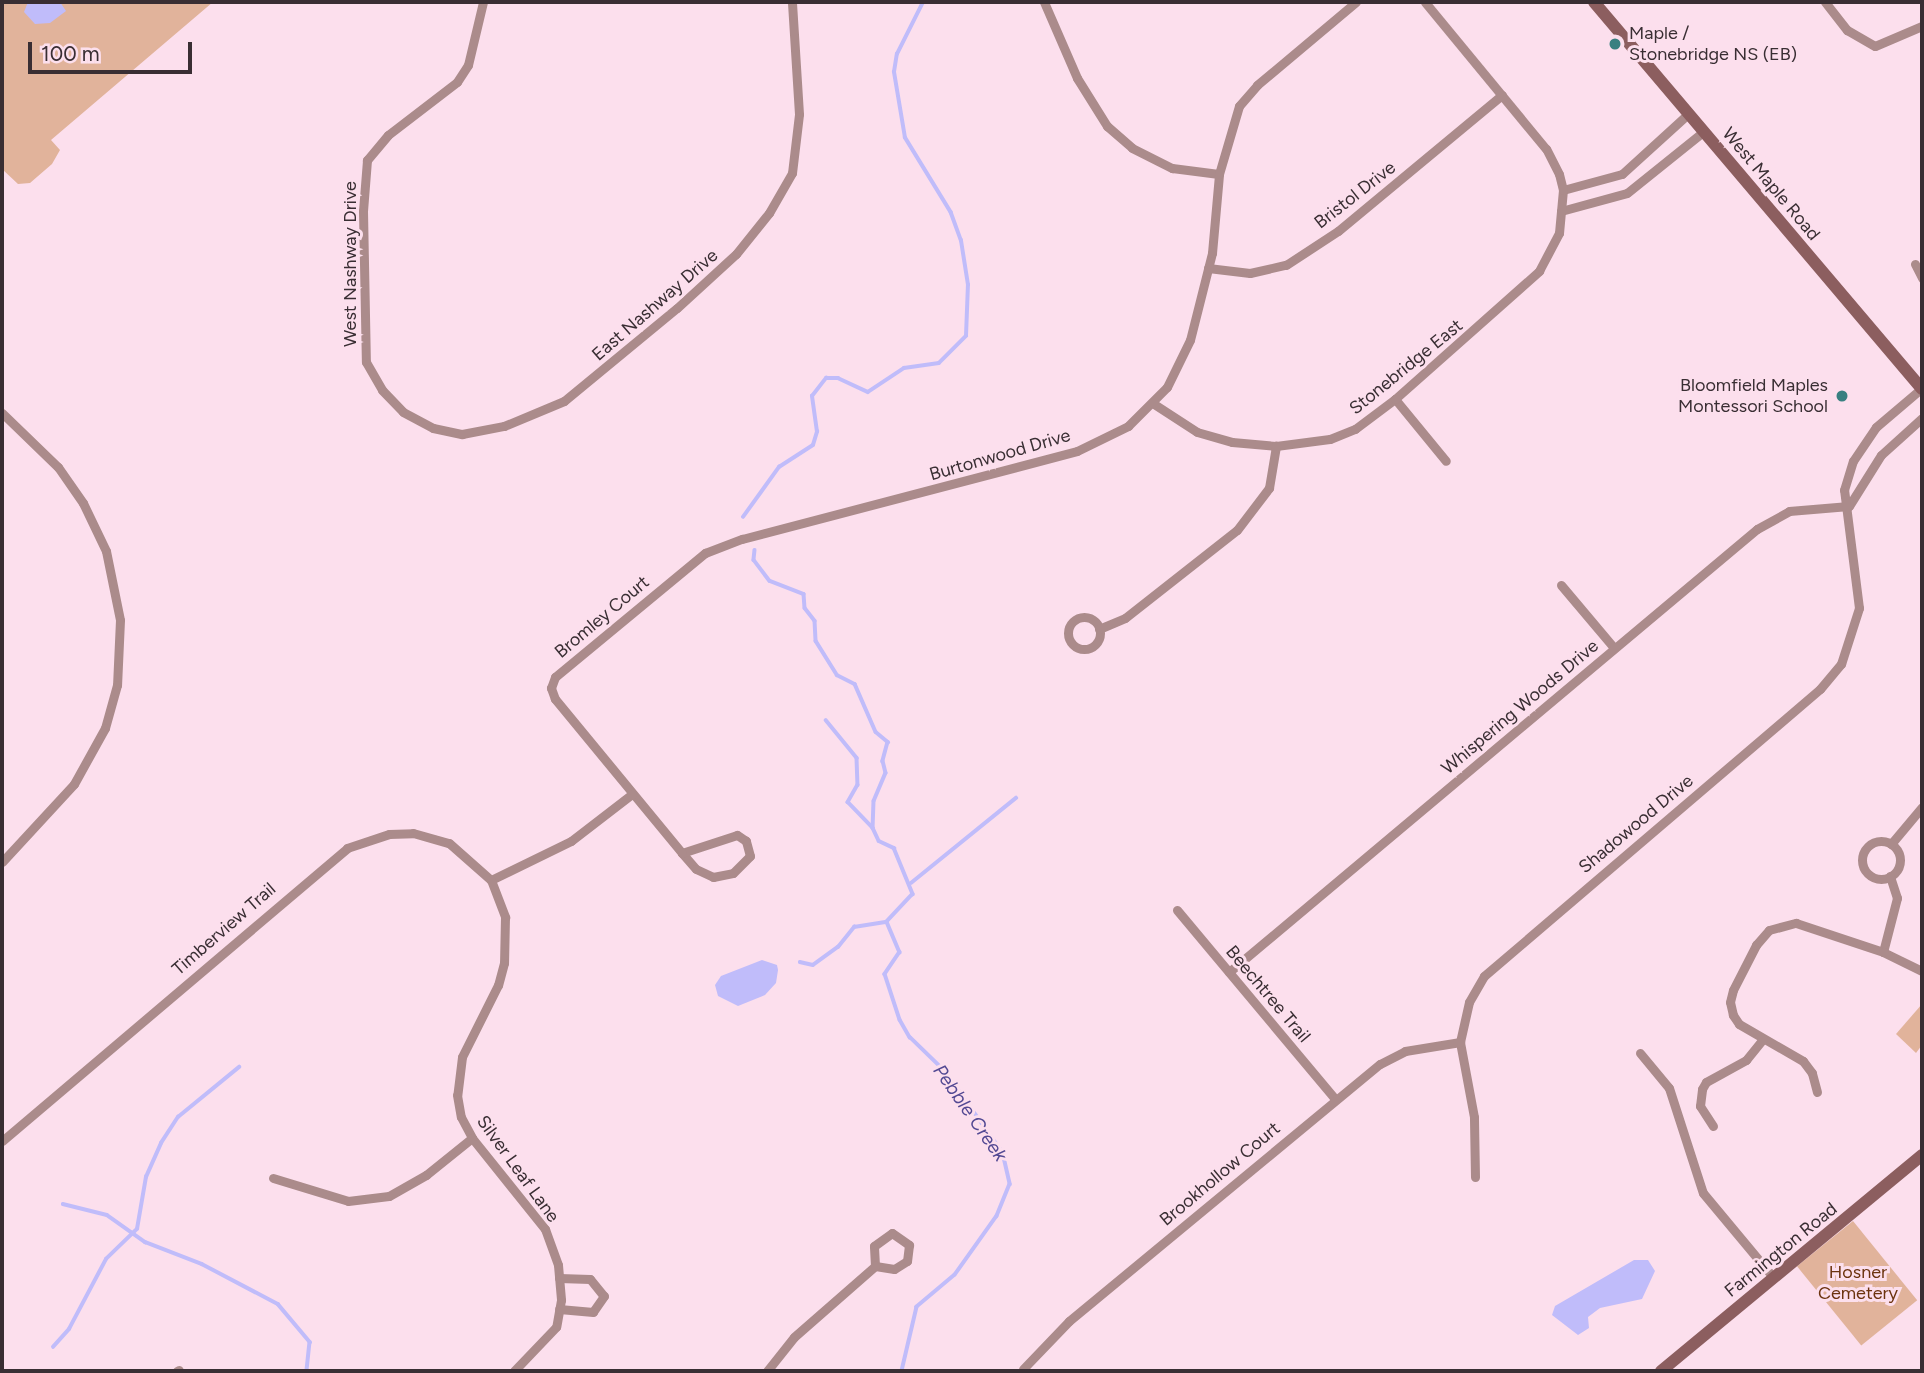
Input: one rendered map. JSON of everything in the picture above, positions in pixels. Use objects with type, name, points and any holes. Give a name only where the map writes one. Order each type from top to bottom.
[{"type":"main road","name":"West Maple Road","points":[[1594,2],[1922,388]]},
{"type":"main road","name":"Farmington Road","points":[[1661,1371],[1922,1155]]},
{"type":"street","name":"West Nashway Drive","points":[[366,362],[363,211],[367,160],[388,135],[457,82],[468,65],[483,2]]},
{"type":"street","name":"East Nashway Drive","points":[[366,362],[382,390],[403,412],[433,428],[462,434],[535,416],[564,401],[622,357],[736,254],[769,212],[792,173],[799,114],[792,2]]},
{"type":"street","points":[[1044,2],[1077,78],[1107,127],[1132,148],[1172,168],[1219,174]]},
{"type":"street","name":"Burtonwood Drive","points":[[753,536],[1077,451],[1128,426],[1154,404],[1190,340],[1208,268],[1219,174],[1239,106],[1257,85],[1356,2]]},
{"type":"street","points":[[1425,2],[1546,149],[1563,190],[1622,174],[1688,114]]},
{"type":"street","points":[[1825,2],[1847,30],[1875,47],[1922,26]]},
{"type":"street","name":"Bristol Drive","points":[[1208,268],[1250,272],[1286,265],[1338,231],[1502,95]]},
{"type":"street","points":[[1561,211],[1627,193],[1703,132]]},
{"type":"street","name":"Stonebridge East","points":[[1154,404],[1197,432],[1232,442],[1276,446],[1330,439],[1355,429],[1395,399],[1539,271],[1559,233],[1563,190]]},
{"type":"street","points":[[1915,264],[1922,278]]},
{"type":"street","name":"Shadowood Drive","points":[[1475,1177],[1474,1117],[1460,1042],[1469,1002],[1492,966],[1820,689],[1841,664],[1859,608],[1849,506],[1844,490],[1860,445],[1922,388]]},
{"type":"street","points":[[1395,399],[1446,461]]},
{"type":"street","points":[[2,413],[58,467],[83,503],[106,551],[120,620],[117,685],[104,728],[75,784],[2,862]]},
{"type":"street","points":[[1849,506],[1881,455],[1922,418]]},
{"type":"street","points":[[1099,629],[1125,618],[1237,530],[1269,488],[1276,446]]},
{"type":"street","name":"Whispering Woods Drive","points":[[1229,972],[1768,522],[1789,511],[1849,506]]},
{"type":"street","name":"Bromley Court","points":[[682,852],[737,835],[746,841],[750,856],[733,873],[713,877],[696,869],[555,699],[552,682],[596,640],[705,553],[753,536]]},
{"type":"street","points":[[1561,585],[1614,649]]},
{"type":"street","points":[[491,880],[571,841],[632,793]]},
{"type":"street","points":[[1891,844],[1922,807]]},
{"type":"street","name":"Timberview Trail","points":[[2,1141],[347,848],[389,834],[431,836],[449,843],[491,880]]},
{"type":"street","points":[[1891,844],[1874,842],[1864,850],[1862,862],[1873,877],[1891,876]]},
{"type":"street","points":[[1883,952],[1897,898],[1891,876],[1900,860],[1891,844]]},
{"type":"street","name":"Silver Leaf Lane","points":[[491,880],[505,917],[506,940],[498,985],[462,1057],[457,1095],[472,1138],[545,1229],[559,1278],[556,1327],[543,1345],[514,1371]]},
{"type":"street","name":"Beechtree Trail","points":[[1177,910],[1335,1099]]},
{"type":"street","points":[[1817,1092],[1812,1073],[1802,1061],[1739,1024],[1730,1002],[1756,945],[1769,930],[1796,923],[1883,952],[1922,971]]},
{"type":"street","points":[[1713,1126],[1700,1106],[1702,1089],[1746,1059],[1763,1038]]},
{"type":"street","name":"Brookhollow Court","points":[[1023,1369],[1069,1321],[1335,1099],[1392,1057],[1460,1042]]},
{"type":"street","points":[[1640,1053],[1670,1088],[1703,1193],[1773,1277]]},
{"type":"street","points":[[273,1178],[348,1201],[389,1196],[426,1175],[472,1138]]},
{"type":"street","points":[[767,1371],[794,1337],[875,1266],[878,1239],[892,1233],[904,1237],[909,1245],[907,1261],[894,1269],[875,1266]]},
{"type":"street","points":[[559,1278],[590,1279],[604,1296],[593,1312],[559,1308]]},
{"type":"green space","points":[[2,2],[213,2],[51,140],[60,150],[52,164],[30,183],[18,184],[2,169]]},
{"type":"green space","points":[[1922,1004],[1922,1045],[1916,1053],[1896,1034]]},
{"type":"green space","name":"Hosner Cemetery","points":[[1853,1221],[1917,1300],[1861,1346],[1797,1266]]},
{"type":"shaded area","points":[[28,2],[60,2],[66,11],[50,23],[35,24],[24,12]]},
{"type":"shaded area","points":[[762,960],[777,965],[778,970],[776,983],[765,995],[738,1006],[718,996],[715,985],[721,976]]},
{"type":"shaded area","points":[[1634,1260],[1648,1260],[1655,1271],[1642,1299],[1600,1308],[1588,1317],[1589,1328],[1578,1335],[1552,1315],[1555,1306]]},
{"type":"waterway","name":"Pebble Creek","points":[[743,517],[779,467],[813,445],[817,432],[812,396],[826,378],[838,378],[868,392],[904,368],[939,363],[966,336],[968,285],[961,241],[951,213],[905,138],[894,72],[897,54],[923,2]]},
{"type":"waterway","name":"Pebble Creek","points":[[755,550],[754,560],[770,581],[804,594],[805,608],[815,621],[816,641],[837,675],[855,684],[876,732],[888,742],[883,761],[886,773],[874,801],[873,828],[879,841],[894,848],[913,894],[887,922]]},
{"type":"waterway","points":[[826,720],[857,758],[858,785],[848,802],[873,828]]},
{"type":"waterway","points":[[911,883],[1016,798]]},
{"type":"waterway","name":"Pebble Creek","points":[[887,922],[900,952],[885,974],[900,1020],[910,1037],[945,1071],[1003,1153],[1010,1184],[997,1216],[955,1275],[917,1307],[902,1371]]},
{"type":"waterway","points":[[800,962],[813,965],[838,947],[854,927],[887,922]]},
{"type":"waterway","points":[[53,1347],[69,1329],[106,1259],[137,1229],[146,1177],[161,1143],[178,1117],[239,1067]]},
{"type":"waterway","points":[[63,1204],[107,1215],[145,1242],[202,1264],[278,1304],[310,1342],[307,1371]]},
{"type":"place","name":"Maple / Stonebridge NS (EB)","points":[[1615,44]]},
{"type":"place","name":"Bloomfield Maples Montessori School","points":[[1842,396]]}]
